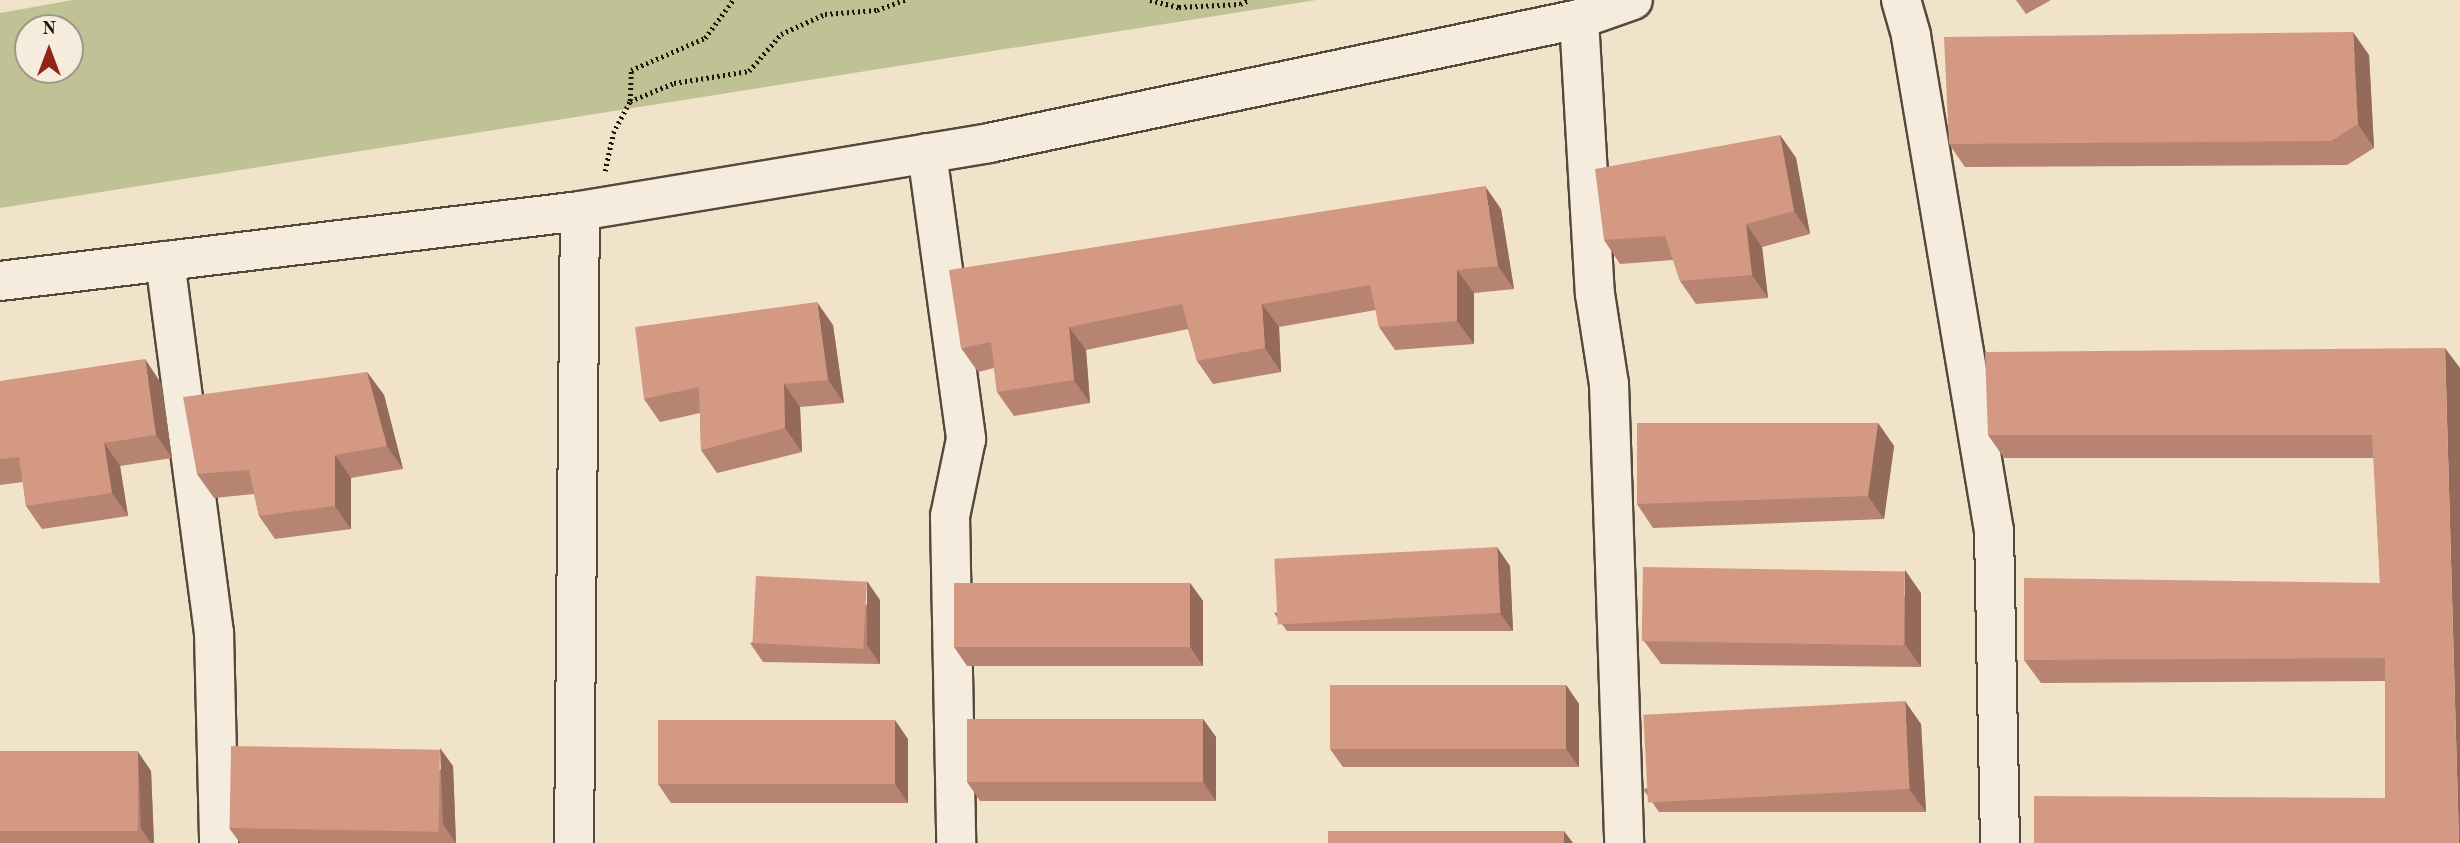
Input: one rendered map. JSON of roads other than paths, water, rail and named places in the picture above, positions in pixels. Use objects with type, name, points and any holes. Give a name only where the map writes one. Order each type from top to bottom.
[{"type":"street","points":[[0,281],[592,209],[989,144],[1579,19],[1633,0]]},
{"type":"street","points":[[1901,0],[1911,36],[1994,531],[2000,843]]},
{"type":"street","points":[[1579,19],[1595,294],[1609,384],[1624,843]]},
{"type":"street","points":[[927,153],[966,439],[950,516],[956,843]]},
{"type":"street","points":[[574,843],[592,209]]},
{"type":"street","points":[[165,261],[214,633],[219,843]]}]
